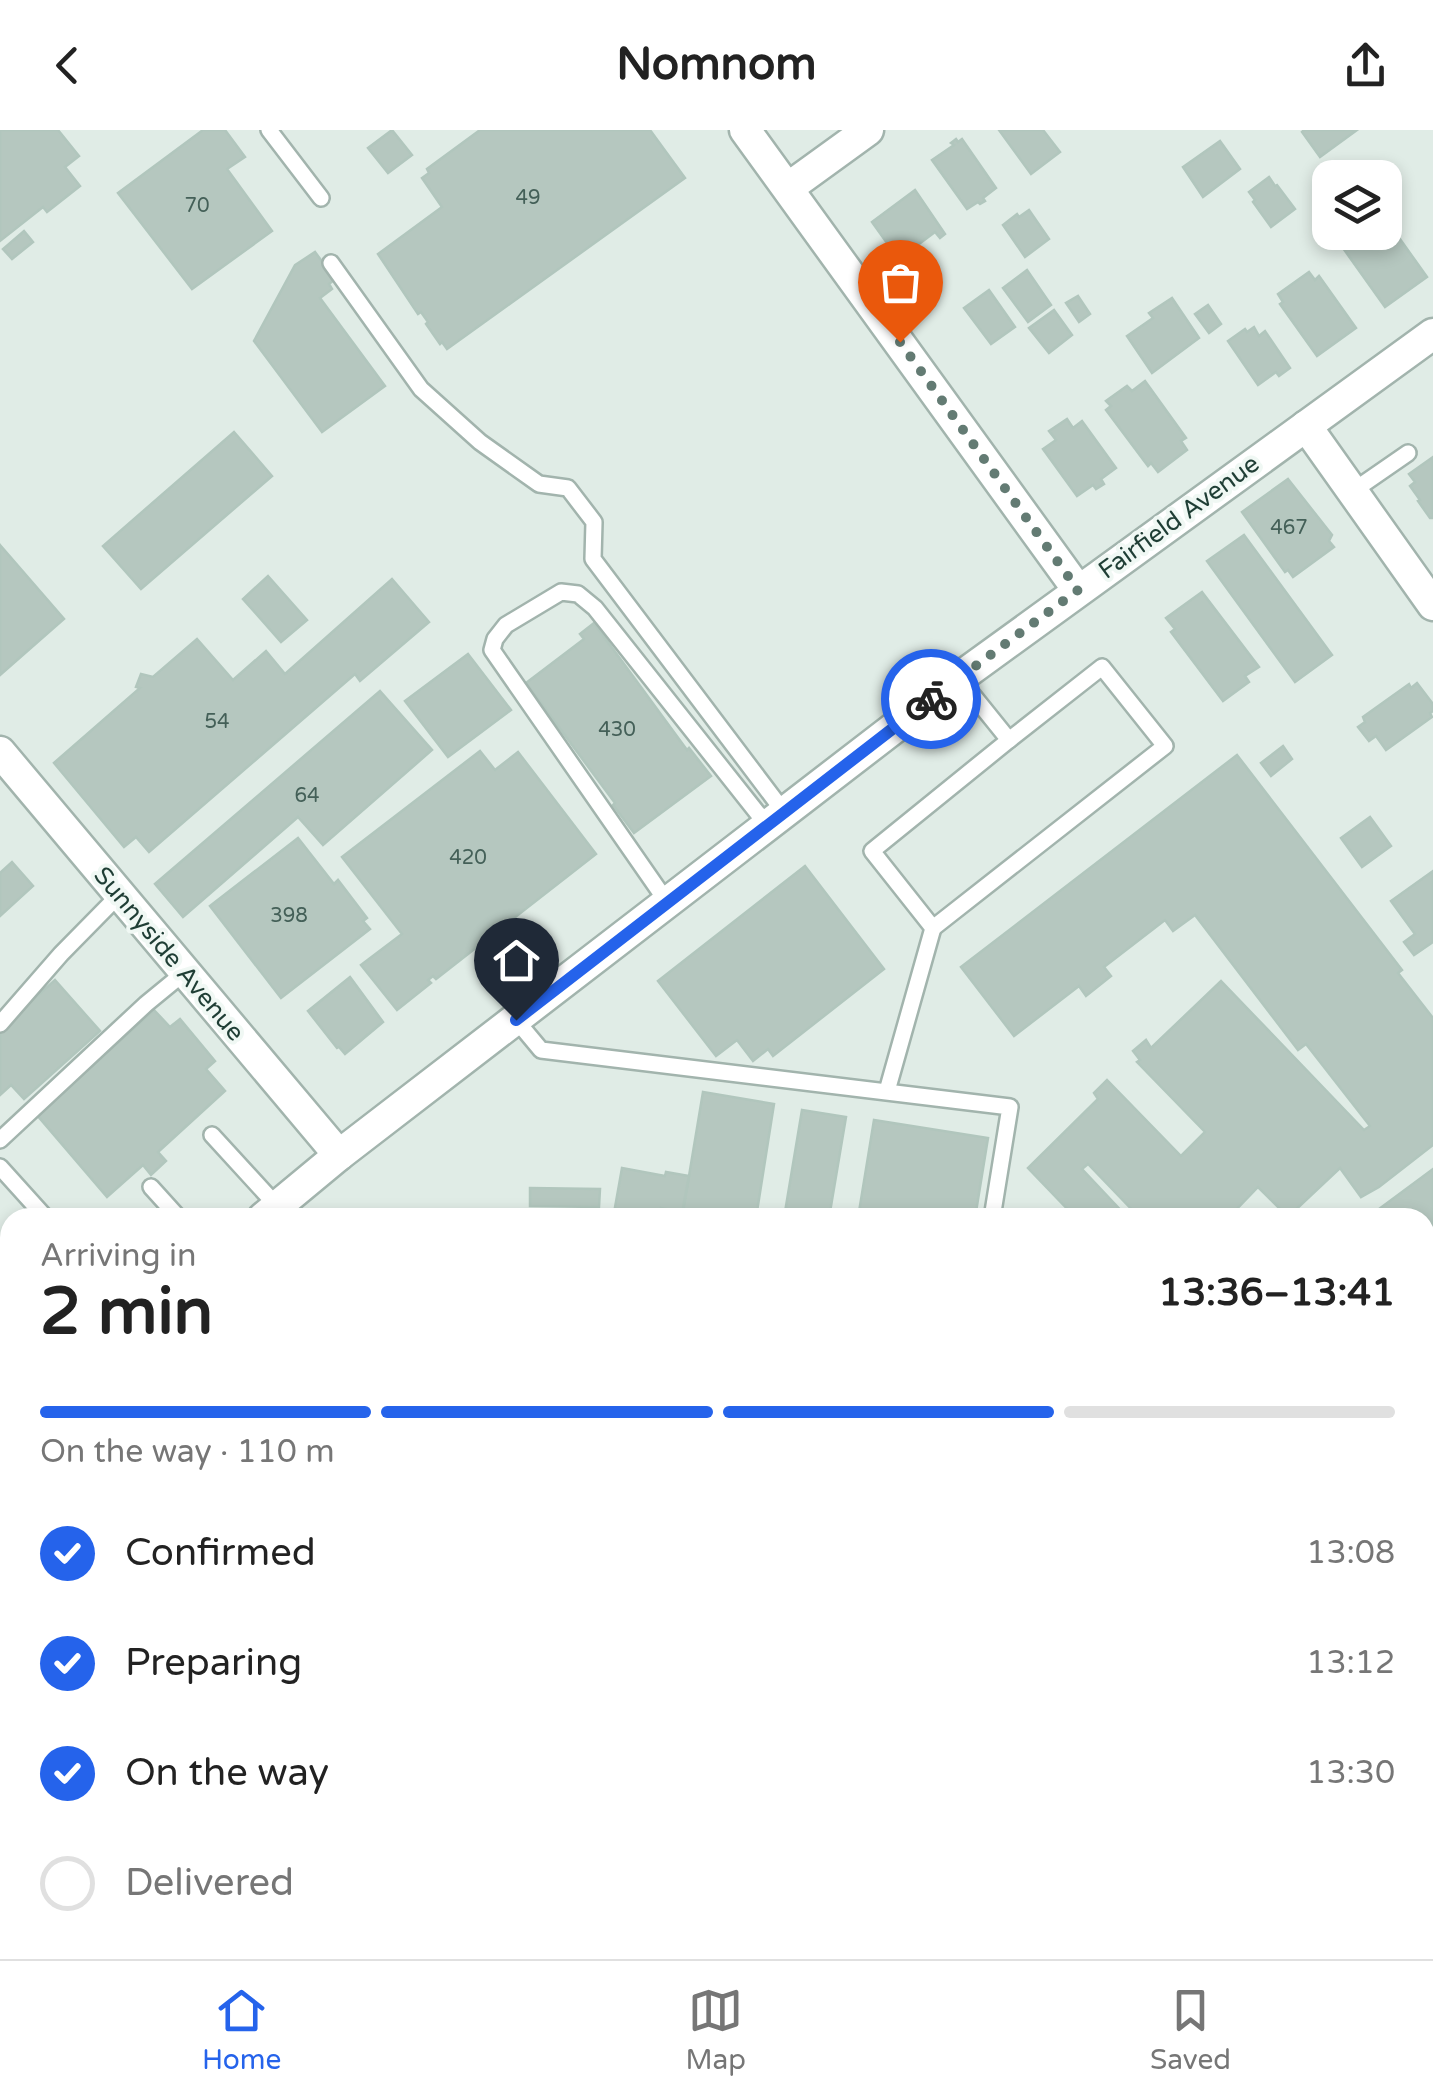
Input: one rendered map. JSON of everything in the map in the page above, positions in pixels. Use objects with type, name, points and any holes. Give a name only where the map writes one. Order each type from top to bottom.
[{"type":"street","points":[[746,130],[1078,590]]},
{"type":"street","points":[[788,188],[868,130]]},
{"type":"street","name":"Fairfield Avenue","points":[[275,1208],[959,678],[1433,334]]},
{"type":"street","points":[[1306,426],[1433,604]]},
{"type":"street","name":"Sunnyside Avenue","points":[[0,752],[339,1155]]},
{"type":"lane","points":[[269,130],[321,198]]},
{"type":"lane","points":[[331,264],[421,389],[480,442],[539,484],[568,488],[594,522],[593,559],[775,818]]},
{"type":"lane","points":[[1353,491],[1408,452]]},
{"type":"lane","points":[[667,902],[492,650],[506,625],[562,592],[578,594],[595,608],[775,818]]},
{"type":"lane","points":[[887,1091],[933,928],[1165,746],[1102,667],[872,851],[933,928]]},
{"type":"lane","points":[[959,678],[1009,740]]},
{"type":"lane","points":[[0,1024],[119,895]]},
{"type":"lane","points":[[0,1140],[185,972]]},
{"type":"lane","points":[[516,1020],[541,1050],[1010,1107],[994,1208]]},
{"type":"lane","points":[[212,1135],[267,1208]]},
{"type":"lane","points":[[0,1167],[37,1208]]},
{"type":"lane","points":[[151,1187],[170,1208]]},
{"type":"building","points":[[0,130],[58,130],[79,156],[65,167],[80,186],[47,212],[43,207],[0,241]]},
{"type":"building","points":[[203,130],[225,130],[245,157],[227,169],[272,231],[192,289],[118,193]]},
{"type":"building","points":[[392,130],[412,155],[388,173],[368,148]]},
{"type":"building","points":[[480,130],[650,130],[685,178],[447,349],[378,254],[442,207],[422,178],[429,173],[427,169]]},
{"type":"building","points":[[999,130],[1043,130],[1060,152],[1031,174]]},
{"type":"building","points":[[1304,130],[1357,130],[1320,157]]},
{"type":"building","points":[[962,139],[996,188],[983,198],[985,201],[967,209],[932,160],[954,145],[951,143]]},
{"type":"building","points":[[1220,141],[1240,169],[1203,197],[1183,167]]},
{"type":"building","points":[[1269,177],[1295,209],[1271,227],[1249,192]]},
{"type":"building","points":[[915,190],[945,234],[940,238],[935,232],[915,247],[924,259],[907,271],[872,222]]},
{"type":"building","points":[[1029,210],[1049,239],[1025,257],[1003,225]]},
{"type":"building","points":[[24,231],[33,242],[12,259],[3,249]]},
{"type":"building","points":[[1402,242],[1427,277],[1385,307],[1344,250],[1402,250]]},
{"type":"building","points":[[315,252],[335,279],[329,284],[332,289],[320,298],[385,386],[322,432],[254,341],[295,265]]},
{"type":"building","points":[[1027,270],[1051,305],[1028,322],[1003,288]]},
{"type":"building","points":[[1309,272],[1315,280],[1319,276],[1356,328],[1317,356],[1280,304],[1283,302],[1278,294]]},
{"type":"building","points":[[989,290],[1015,327],[991,344],[964,308]]},
{"type":"building","points":[[1078,296],[1090,314],[1079,322],[1066,303]]},
{"type":"building","points":[[1172,298],[1199,338],[1152,373],[1127,336],[1153,318],[1149,313]]},
{"type":"building","points":[[1208,305],[1221,324],[1209,333],[1195,314]]},
{"type":"building","points":[[1054,310],[1072,335],[1049,353],[1029,328]]},
{"type":"building","points":[[1254,327],[1259,336],[1265,331],[1290,368],[1279,376],[1276,372],[1258,385],[1228,341]]},
{"type":"building","points":[[1145,381],[1186,438],[1181,441],[1187,450],[1158,472],[1151,463],[1148,466],[1106,410],[1111,406],[1106,401],[1127,386],[1132,391]]},
{"type":"building","points":[[1067,419],[1073,428],[1082,421],[1116,468],[1101,479],[1104,484],[1096,489],[1093,485],[1077,496],[1043,449],[1056,440],[1049,431]]},
{"type":"building","points":[[234,432],[272,476],[141,589],[103,546]]},
{"type":"building","points":[[1433,457],[1430,518],[1410,486],[1415,482],[1409,474]]},
{"type":"building","points":[[1288,479],[1332,535],[1329,541],[1334,547],[1293,577],[1288,570],[1285,572],[1242,512]]},
{"type":"building","points":[[1244,535],[1332,655],[1295,682],[1207,561]]},
{"type":"building","points":[[0,545],[64,619],[0,675]]},
{"type":"building","points":[[268,576],[307,620],[281,642],[243,599]]},
{"type":"building","points":[[392,579],[429,622],[360,681],[355,674],[149,852],[136,837],[124,847],[54,763],[140,688],[136,687],[141,674],[153,677],[197,639],[233,680],[266,651],[285,674]]},
{"type":"building","points":[[1202,592],[1259,667],[1245,676],[1249,682],[1223,701],[1171,632],[1175,629],[1166,618]]},
{"type":"building","points":[[594,623],[687,750],[711,776],[634,833],[526,683],[584,639],[580,634]]},
{"type":"building","points":[[468,654],[511,710],[448,757],[405,701]]},
{"type":"building","points":[[1417,683],[1433,704],[1432,717],[1386,750],[1376,736],[1369,741],[1358,727],[1365,722],[1363,717],[1409,684],[1411,688]]},
{"type":"building","points":[[380,691],[432,750],[323,845],[298,817],[183,917],[155,884]]},
{"type":"building","points":[[1283,746],[1292,759],[1271,776],[1261,763]]},
{"type":"building","points":[[480,751],[495,770],[518,752],[596,854],[436,979],[433,976],[428,980],[431,983],[397,1010],[361,965],[402,934],[342,857]]},
{"type":"building","points":[[1237,755],[1402,970],[1398,973],[1433,1018],[1433,1145],[1361,1197],[1340,1168],[1298,1208],[1279,1208],[1258,1187],[1238,1208],[1130,1208],[1088,1164],[1082,1169],[1119,1208],[1066,1208],[1028,1168],[1098,1099],[1094,1093],[1107,1080],[1181,1156],[1205,1132],[1137,1062],[1140,1060],[1133,1051],[1146,1040],[1151,1048],[1221,981],[1364,1130],[1370,1126],[1306,1044],[1298,1050],[1195,915],[1173,931],[1165,920],[1104,967],[1111,976],[1086,996],[1079,986],[1014,1036],[961,967]]},
{"type":"building","points":[[1370,817],[1391,846],[1362,867],[1341,838]]},
{"type":"building","points":[[298,838],[334,884],[338,880],[367,918],[363,921],[370,929],[281,998],[210,906]]},
{"type":"building","points":[[12,862],[33,886],[0,916],[0,873]]},
{"type":"building","points":[[805,866],[884,969],[773,1056],[768,1049],[753,1061],[737,1040],[716,1056],[658,981]]},
{"type":"building","points":[[1433,871],[1433,942],[1414,955],[1404,942],[1415,934],[1391,901]]},
{"type":"building","points":[[350,977],[383,1022],[345,1054],[308,1011]]},
{"type":"building","points":[[55,980],[100,1031],[24,1099],[11,1085],[0,1095],[0,1029]]},
{"type":"building","points":[[154,1010],[170,1027],[180,1019],[215,1061],[206,1069],[225,1091],[158,1152],[166,1161],[151,1175],[143,1165],[107,1197],[37,1115]]},
{"type":"building","points":[[703,1092],[774,1104],[758,1208],[684,1208]]},
{"type":"building","points":[[802,1110],[846,1117],[831,1208],[786,1208]]},
{"type":"building","points":[[874,1120],[988,1138],[977,1208],[860,1208]]},
{"type":"building","points":[[622,1168],[689,1176],[683,1208],[615,1208]]},
{"type":"building","points":[[1433,1169],[1433,1208],[1380,1208]]},
{"type":"building","points":[[530,1188],[600,1189],[599,1207],[530,1206]]},
{"type":"way so far","points":[[900,342],[1078,590],[931,699]]},
{"type":"route","points":[[516,1020],[931,699]]}]
